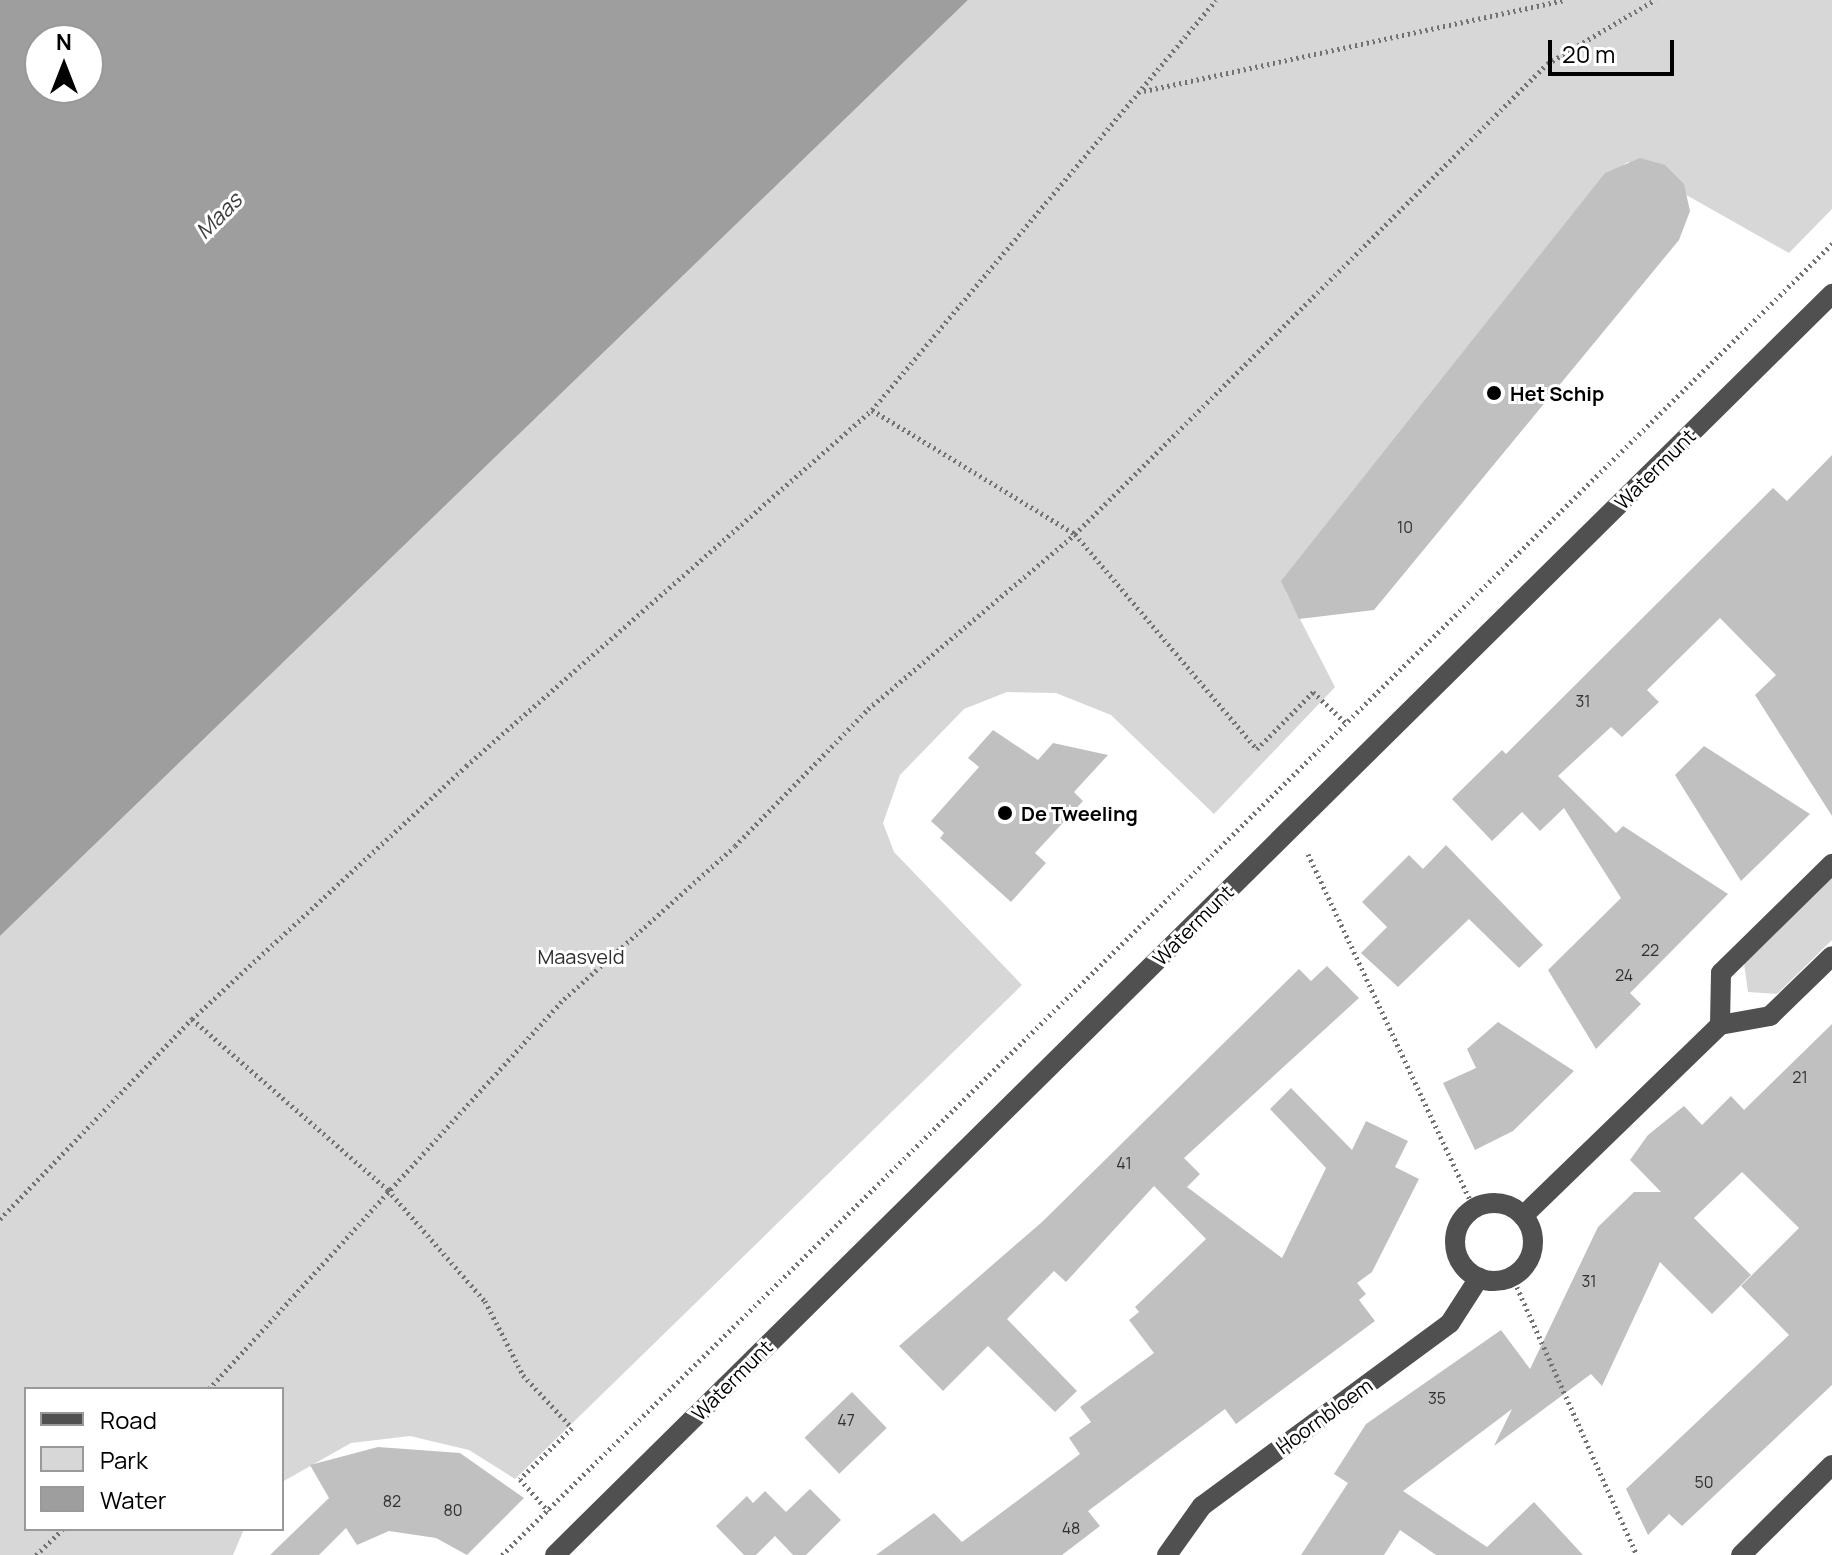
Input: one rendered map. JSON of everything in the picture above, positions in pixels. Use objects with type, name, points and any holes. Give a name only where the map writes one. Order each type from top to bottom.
[{"type":"street","name":"Watermunt","points":[[555,1555],[573,1547],[1295,825],[1832,294]]},
{"type":"street","points":[[1720,1025],[1721,973],[1832,864]]},
{"type":"street","points":[[1523,1216],[1720,1025],[1770,1016],[1832,956]]},
{"type":"street","points":[[1500,1203],[1523,1216],[1533,1249],[1512,1276],[1479,1278],[1460,1262],[1455,1238],[1474,1208],[1500,1203]]},
{"type":"street","name":"Hoornbloem","points":[[1167,1555],[1202,1506],[1450,1323],[1479,1278]]},
{"type":"street","points":[[1741,1555],[1832,1465]]},
{"type":"path","points":[[0,1219],[192,1019],[466,766],[872,410],[1144,91],[1216,0]]},
{"type":"path","points":[[1144,91],[1564,0]]},
{"type":"path","points":[[211,1387],[564,999],[735,846],[868,709],[1075,534],[1547,64],[1655,0]]},
{"type":"path","points":[[502,1555],[1832,244]]},
{"type":"path","points":[[872,410],[1075,534],[1257,749],[1313,692],[1346,723]]},
{"type":"path","points":[[1273,795],[1295,825],[1474,1208]]},
{"type":"path","points":[[192,1019],[388,1190],[485,1301],[523,1375],[572,1428],[520,1479],[547,1510]]},
{"type":"path","points":[[1512,1276],[1637,1555]]},
{"type":"path","points":[[36,1555],[61,1531]]},
{"type":"green space","name":"Maasveld","points":[[968,0],[1832,0],[1832,209],[1789,253],[1628,162],[1617,169],[1286,592],[1335,687],[1214,814],[1111,715],[1056,693],[1007,692],[964,709],[900,775],[883,823],[894,852],[1022,985],[515,1479],[469,1450],[410,1436],[351,1443],[284,1481],[284,1387],[24,1387],[24,1531],[243,1531],[233,1555],[0,1555],[0,936]]},
{"type":"green space","points":[[1832,876],[1832,940],[1777,994],[1748,992],[1744,963]]},
{"type":"water","name":"Maas","points":[[0,0],[968,0],[0,936]]},
{"type":"building","name":"Het Schip","points":[[1640,158],[1665,165],[1684,184],[1690,211],[1679,240],[1374,610],[1299,619],[1281,581],[1605,173]]},
{"type":"building","points":[[1832,455],[1832,816],[1755,695],[1776,675],[1720,618],[1647,690],[1659,702],[1622,737],[1611,727],[1558,776],[1616,833],[1623,826],[1728,894],[1630,993],[1641,1004],[1596,1049],[1548,970],[1621,898],[1564,808],[1540,831],[1522,812],[1492,841],[1452,799],[1502,750],[1506,754],[1773,488],[1787,501]]},
{"type":"building","name":"De Tweeling","points":[[993,730],[1038,760],[1053,743],[1108,755],[1074,792],[1083,801],[1035,853],[1046,863],[1011,902],[940,838],[944,833],[931,821],[979,767],[968,758]]},
{"type":"building","points":[[1704,746],[1810,814],[1741,881],[1675,775]]},
{"type":"building","points":[[1446,845],[1543,945],[1519,968],[1469,919],[1398,987],[1361,953],[1387,927],[1362,902],[1409,855],[1423,869]]},
{"type":"building","points":[[1327,966],[1359,998],[1184,1158],[1200,1174],[1187,1187],[1282,1258],[1326,1168],[1270,1109],[1291,1088],[1352,1150],[1366,1121],[1408,1141],[1395,1167],[1419,1179],[1372,1272],[1357,1283],[1366,1294],[1359,1300],[1375,1321],[1236,1424],[1225,1409],[1088,1511],[1100,1526],[1062,1555],[876,1555],[934,1513],[962,1542],[1080,1454],[1069,1438],[1091,1422],[1080,1407],[1154,1353],[1129,1320],[1139,1312],[1135,1307],[1206,1239],[1154,1186],[1066,1282],[1054,1271],[1007,1319],[1077,1391],[1055,1412],[988,1346],[943,1391],[899,1346],[1042,1222],[1299,969],[1311,981]]},
{"type":"building","points":[[1498,1022],[1574,1071],[1513,1131],[1475,1150],[1443,1083],[1476,1068],[1467,1049]]},
{"type":"building","points":[[1832,1024],[1832,1385],[1682,1526],[1669,1514],[1648,1535],[1626,1489],[1789,1335],[1741,1286],[1799,1228],[1742,1172],[1694,1218],[1751,1275],[1712,1314],[1660,1262],[1602,1386],[1591,1374],[1494,1446],[1512,1409],[1403,1491],[1487,1547],[1534,1502],[1583,1555],[1436,1555],[1400,1530],[1384,1555],[1301,1555],[1348,1483],[1334,1474],[1366,1424],[1501,1330],[1530,1369],[1598,1227],[1634,1192],[1661,1192],[1630,1160],[1648,1135],[1684,1106],[1702,1125],[1731,1096],[1744,1110]]},
{"type":"building","points":[[852,1392],[887,1428],[839,1474],[805,1438]]},
{"type":"building","points":[[378,1447],[460,1453],[524,1498],[467,1555],[436,1538],[389,1531],[357,1545],[346,1528],[319,1555],[270,1555],[329,1498],[310,1465]]},
{"type":"building","points":[[810,1489],[841,1520],[806,1555],[793,1555],[775,1536],[756,1555],[744,1555],[716,1526],[747,1496],[753,1503],[765,1491],[786,1512]]},
{"type":"place","name":"Het Schip","points":[[1494,393]]},
{"type":"place","name":"De Tweeling","points":[[1005,813]]}]
